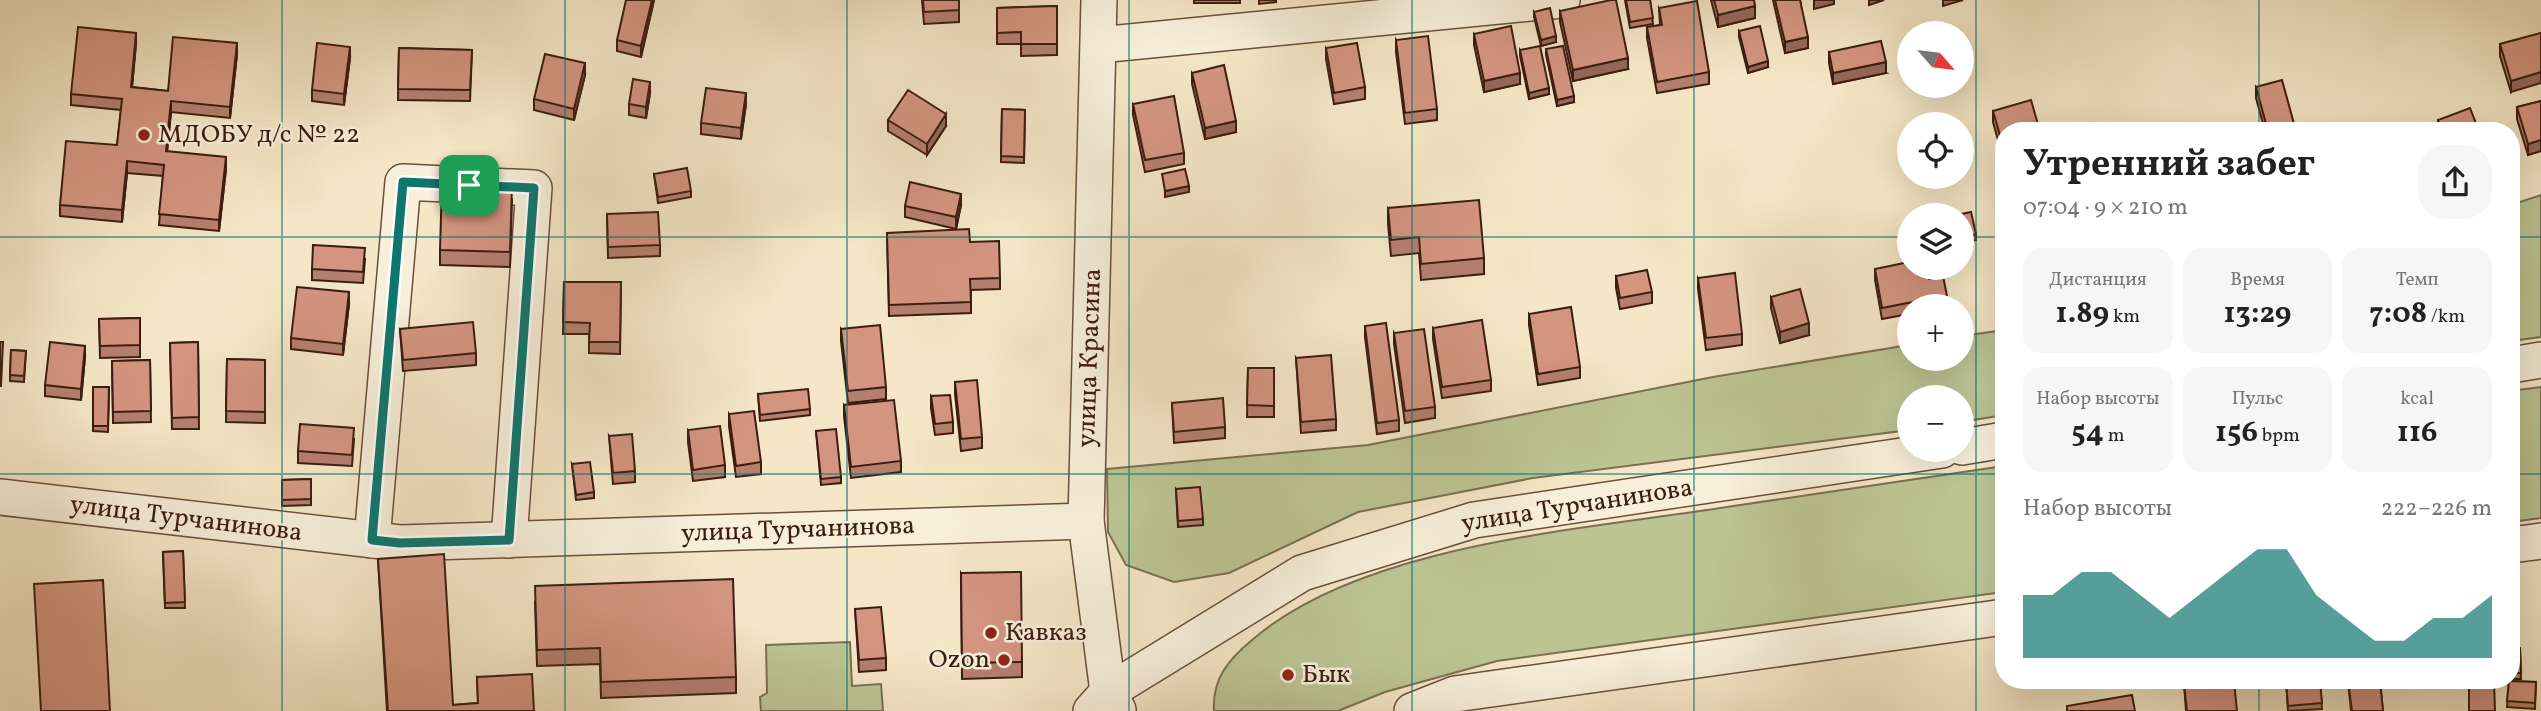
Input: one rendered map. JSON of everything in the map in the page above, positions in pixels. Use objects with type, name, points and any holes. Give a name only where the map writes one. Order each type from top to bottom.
[{"type":"street","name":"улица Красина","points":[[1099,0],[1086,521],[1106,705]]},
{"type":"street","points":[[1099,45],[1562,0]]},
{"type":"street","points":[[372,540],[403,182],[534,188],[509,540]]},
{"type":"street","points":[[2520,364],[2541,360]]},
{"type":"street","points":[[1974,445],[1995,442]]},
{"type":"street","name":"улица Турчанинова","points":[[1106,705],[1302,573],[1474,520],[1897,457]]},
{"type":"street","name":"улица Турчанинова","points":[[0,497],[400,543],[1086,521]]},
{"type":"street","points":[[2520,544],[2541,541]]},
{"type":"street","points":[[1412,711],[1455,694],[1995,618]]},
{"type":"green space","points":[[2541,195],[2541,337],[2520,340],[2520,202]]},
{"type":"green space","points":[[1995,331],[1995,416],[1974,420],[1974,385],[1897,385],[1897,432],[1533,478],[1358,512],[1229,573],[1174,582],[1126,565],[1108,532],[1107,469],[1368,445],[1713,377],[1897,347],[1897,371],[1974,371],[1974,334]]},
{"type":"green space","points":[[2541,387],[2541,518],[2520,521],[2520,390]]},
{"type":"green space","points":[[1995,467],[1995,593],[1497,661],[1385,692],[1338,711],[1214,711],[1216,689],[1229,663],[1252,640],[1298,608],[1352,582],[1411,562],[1539,534]]},
{"type":"green space","points":[[850,642],[852,686],[881,684],[883,711],[761,711],[760,697],[767,693],[766,645]]},
{"type":"building","points":[[626,0],[652,0],[641,46],[617,40]]},
{"type":"building","points":[[923,0],[959,0],[959,10],[924,12]]},
{"type":"building","points":[[1616,0],[1628,58],[1573,70],[1560,11]]},
{"type":"building","points":[[1626,0],[1650,0],[1653,18],[1630,22]]},
{"type":"building","points":[[1714,0],[1754,0],[1755,6],[1718,15]]},
{"type":"building","points":[[1775,0],[1800,0],[1808,37],[1785,42]]},
{"type":"building","points":[[1697,1],[1709,72],[1657,82],[1647,27],[1662,25],[1659,8]]},
{"type":"building","points":[[1057,6],[1057,44],[1021,44],[1021,32],[997,33],[997,8]]},
{"type":"building","points":[[1550,8],[1556,36],[1541,40],[1534,12]]},
{"type":"building","points":[[1511,26],[1520,73],[1484,81],[1474,34]]},
{"type":"building","points":[[1760,26],[1768,61],[1748,67],[1739,31]]},
{"type":"building","name":"МДОБУ д/с № 22","points":[[78,27],[136,33],[131,87],[168,91],[173,37],[237,43],[230,107],[171,101],[166,151],[226,157],[219,220],[159,214],[164,165],[127,161],[122,210],[60,205],[66,141],[117,145],[122,99],[71,94]]},
{"type":"building","points":[[2541,33],[2541,72],[2511,81],[2500,44]]},
{"type":"building","points":[[1428,36],[1437,109],[1405,113],[1396,40]]},
{"type":"building","points":[[1881,41],[1886,62],[1833,73],[1829,52]]},
{"type":"building","points":[[317,43],[350,47],[344,94],[312,90]]},
{"type":"building","points":[[1357,43],[1365,87],[1334,93],[1326,48]]},
{"type":"building","points":[[1540,46],[1549,88],[1529,93],[1520,50]]},
{"type":"building","points":[[1563,46],[1574,96],[1557,100],[1546,49]]},
{"type":"building","points":[[399,48],[472,50],[470,90],[398,89]]},
{"type":"building","points":[[545,54],[585,63],[574,109],[534,99]]},
{"type":"building","points":[[1224,65],[1236,121],[1205,128],[1192,73]]},
{"type":"building","points":[[633,79],[650,82],[646,107],[629,104]]},
{"type":"building","points":[[2282,80],[2294,122],[2266,122],[2256,87]]},
{"type":"building","points":[[706,88],[746,93],[741,128],[701,123]]},
{"type":"building","points":[[908,90],[946,114],[927,144],[888,120]]},
{"type":"building","points":[[1174,96],[1184,153],[1145,160],[1133,104]]},
{"type":"building","points":[[2031,100],[2037,122],[1996,122],[1993,111]]},
{"type":"building","points":[[2541,101],[2541,140],[2528,144],[2517,107]]},
{"type":"building","points":[[2470,108],[2475,122],[2439,122],[2438,120]]},
{"type":"building","points":[[1002,109],[1025,110],[1024,157],[1001,156]]},
{"type":"building","points":[[687,168],[691,191],[658,197],[654,174]]},
{"type":"building","points":[[1185,169],[1189,186],[1165,191],[1162,174]]},
{"type":"building","points":[[442,182],[512,184],[510,252],[440,250]]},
{"type":"building","points":[[910,182],[961,194],[956,217],[905,206]]},
{"type":"building","points":[[1479,200],[1484,258],[1421,264],[1419,237],[1391,240],[1388,208]]},
{"type":"building","points":[[658,212],[660,245],[608,247],[607,214]]},
{"type":"building","points":[[969,229],[970,242],[999,241],[1000,278],[970,279],[971,302],[889,305],[887,233]]},
{"type":"building","points":[[313,245],[365,248],[363,272],[312,269]]},
{"type":"building","points":[[1897,264],[1897,280],[1944,280],[1947,294],[1897,294],[1897,305],[1882,308],[1875,269]]},
{"type":"building","points":[[1647,270],[1652,292],[1620,298],[1616,276]]},
{"type":"building","points":[[1735,273],[1742,334],[1706,338],[1698,278]]},
{"type":"building","points":[[564,282],[621,282],[620,342],[589,342],[590,323],[563,322]]},
{"type":"building","points":[[297,287],[349,292],[343,344],[291,338]]},
{"type":"building","points":[[1800,289],[1809,323],[1780,332],[1771,297]]},
{"type":"building","points":[[1571,307],[1580,367],[1538,374],[1529,314]]},
{"type":"building","points":[[140,318],[140,345],[100,346],[99,319]]},
{"type":"building","points":[[1482,320],[1491,380],[1442,387],[1433,328]]},
{"type":"building","points":[[473,322],[476,353],[403,360],[400,329]]},
{"type":"building","points":[[1386,323],[1399,420],[1377,423],[1365,326]]},
{"type":"building","points":[[880,325],[886,387],[848,391],[841,329]]},
{"type":"building","points":[[1424,329],[1435,407],[1405,411],[1394,333]]},
{"type":"building","points":[[0,342],[3,342],[1,386],[0,386]]},
{"type":"building","points":[[50,342],[85,346],[81,389],[45,385]]},
{"type":"building","points":[[198,342],[199,417],[172,418],[170,343]]},
{"type":"building","points":[[11,350],[26,351],[24,376],[10,375]]},
{"type":"building","points":[[1331,355],[1336,419],[1301,422],[1296,358]]},
{"type":"building","points":[[227,359],[265,360],[265,412],[226,411]]},
{"type":"building","points":[[150,360],[151,411],[113,412],[112,361]]},
{"type":"building","points":[[1248,368],[1274,368],[1274,406],[1247,405]]},
{"type":"building","points":[[977,380],[982,437],[961,439],[955,382]]},
{"type":"building","points":[[93,387],[109,387],[108,426],[93,426]]},
{"type":"building","points":[[808,389],[810,409],[760,415],[758,394]]},
{"type":"building","points":[[950,395],[953,422],[935,424],[931,396]]},
{"type":"building","points":[[1223,398],[1225,427],[1174,432],[1172,403]]},
{"type":"building","points":[[894,400],[901,461],[851,467],[844,405]]},
{"type":"building","points":[[754,411],[761,462],[736,466],[729,414]]},
{"type":"building","points":[[300,424],[354,428],[352,455],[298,451]]},
{"type":"building","points":[[720,426],[725,465],[693,470],[688,430]]},
{"type":"building","points":[[836,429],[841,477],[821,479],[816,431]]},
{"type":"building","points":[[632,434],[635,471],[613,473],[609,436]]},
{"type":"building","points":[[590,462],[594,492],[576,495],[572,464]]},
{"type":"building","points":[[311,479],[311,499],[282,500],[282,480]]},
{"type":"building","points":[[1200,487],[1203,519],[1178,521],[1176,489]]},
{"type":"building","points":[[183,551],[185,602],[165,603],[163,552]]},
{"type":"building","points":[[444,554],[453,705],[478,703],[477,677],[532,674],[534,711],[388,711],[378,559]]},
{"type":"building","name":"Кавказ","points":[[1021,572],[1022,662],[962,663],[961,573]]},
{"type":"building","points":[[733,579],[736,677],[601,682],[600,648],[537,650],[535,586]]},
{"type":"building","points":[[103,580],[110,711],[41,711],[34,584]]},
{"type":"building","points":[[881,607],[886,658],[859,660],[855,609]]},
{"type":"building","points":[[2520,681],[2536,682],[2535,703],[2507,701],[2508,689],[2520,689]]},
{"type":"building","points":[[2185,689],[2235,689],[2237,711],[2187,711]]},
{"type":"building","points":[[2287,689],[2321,689],[2322,703],[2288,706]]},
{"type":"building","points":[[2349,689],[2381,689],[2383,711],[2352,711]]},
{"type":"building","points":[[2469,689],[2494,689],[2495,711],[2469,711]]},
{"type":"building","points":[[2132,695],[2135,711],[2067,711],[2067,706]]},
{"type":"place","name":"МДОБУ д/с № 22","points":[[144,135]]},
{"type":"place","name":"Кавказ","points":[[991,633]]},
{"type":"place","name":"Ozon","points":[[1004,660]]},
{"type":"place","name":"Бык","points":[[1288,675]]},
{"type":"route","points":[[403,182],[469,185],[534,188],[509,540],[400,543],[372,540],[403,182]]}]
